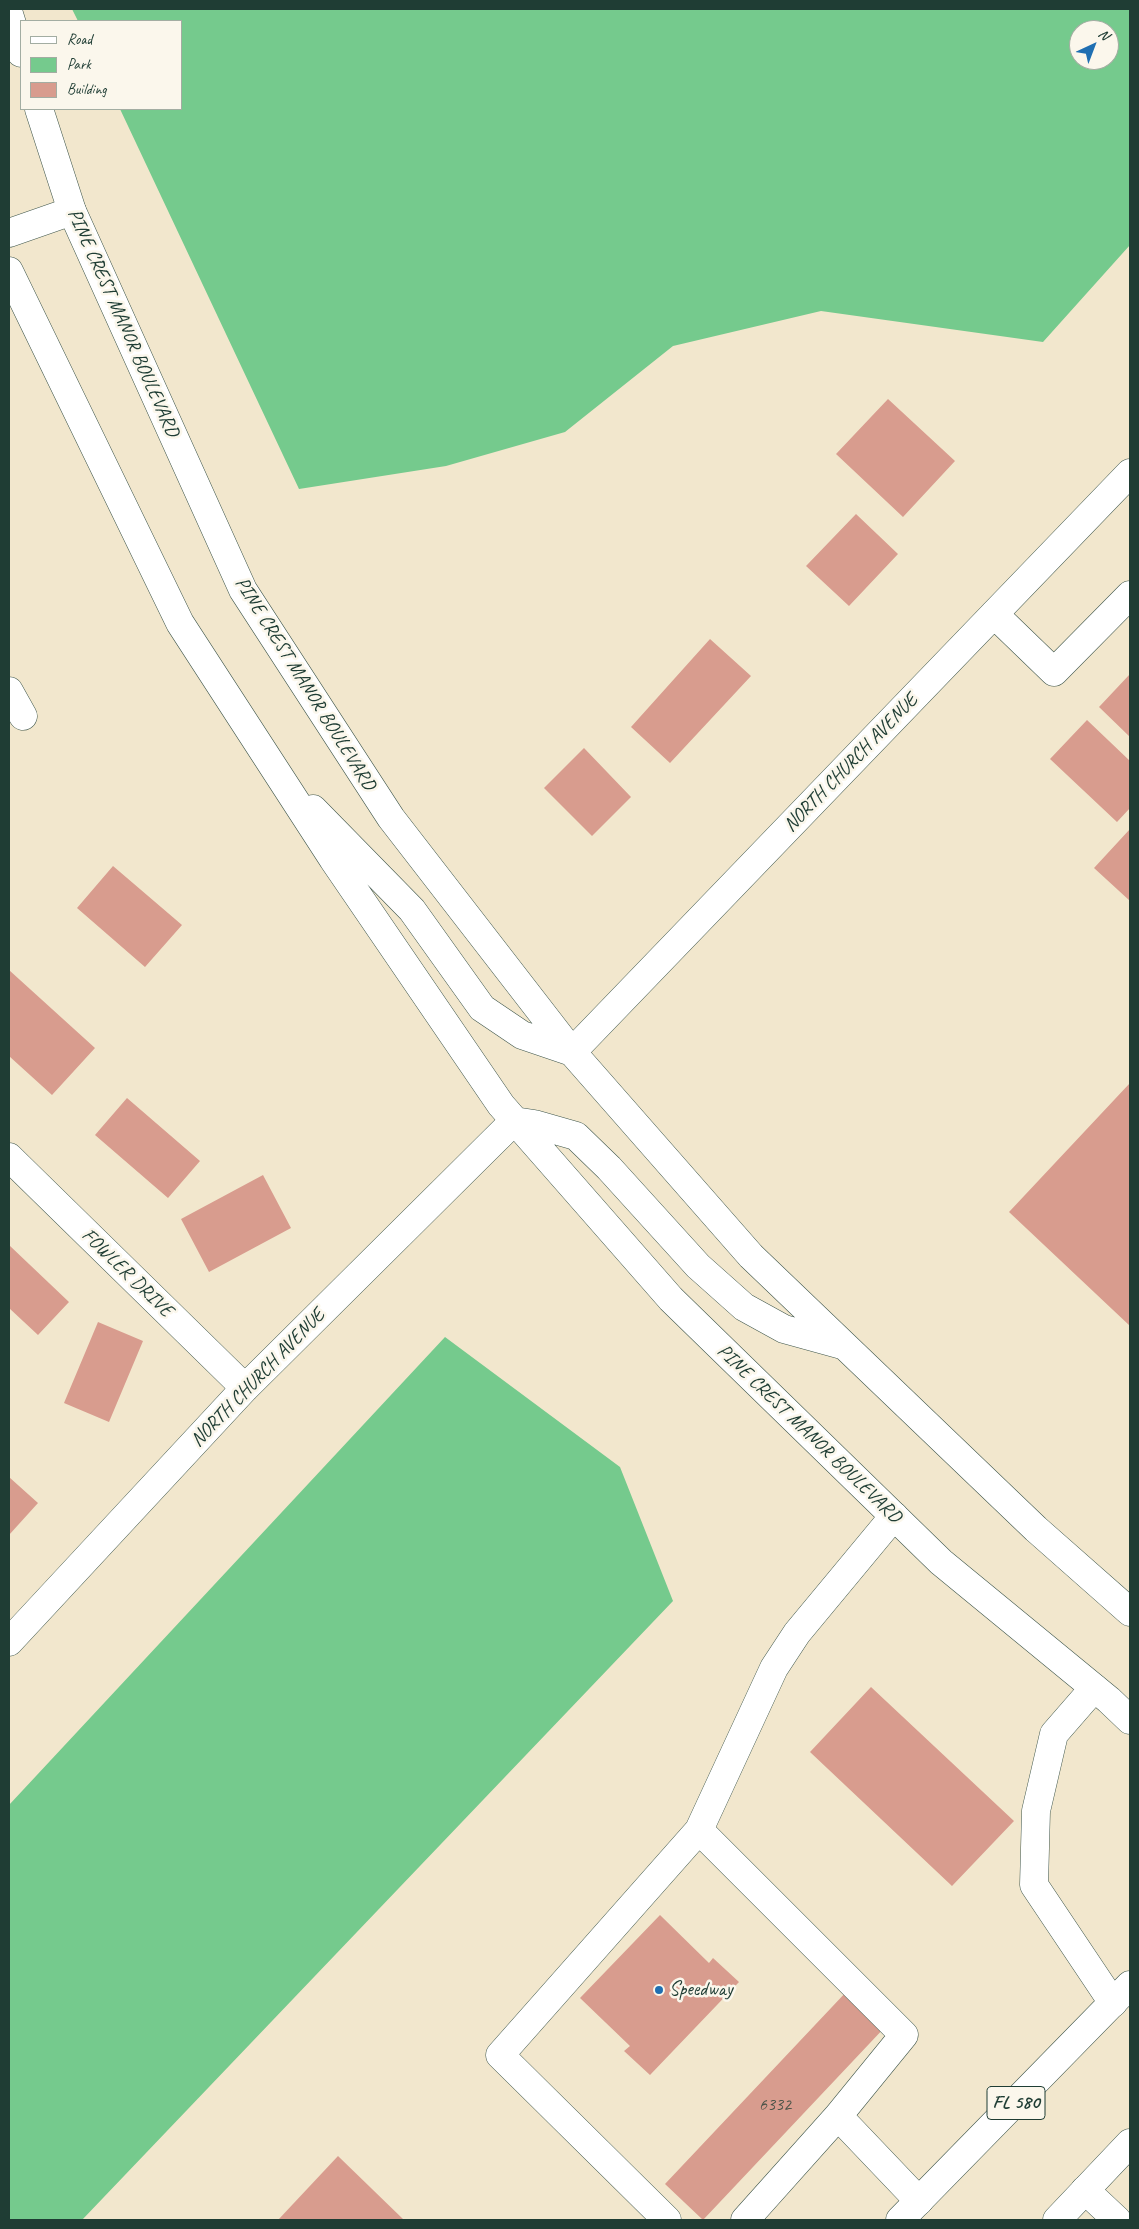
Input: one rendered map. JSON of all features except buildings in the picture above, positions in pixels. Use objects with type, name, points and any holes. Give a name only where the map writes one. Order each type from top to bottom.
[{"type":"main road","points":[[9,14],[20,50]]},
{"type":"main road","name":"PINE CREST MANOR BOULEVARD","points":[[39,110],[72,211],[242,590],[391,818],[572,1052],[751,1256],[1036,1529],[1130,1612]]},
{"type":"main road","points":[[9,234],[72,211]]},
{"type":"main road","name":"PINE CREST MANOR BOULEVARD","points":[[9,271],[180,623],[279,777],[490,1089],[514,1121],[670,1299],[941,1562],[1130,1720]]},
{"type":"main road","name":"NORTH CHURCH AVENUE","points":[[572,1052],[1130,473]]},
{"type":"main road","points":[[994,614],[1054,672],[1130,595]]},
{"type":"main road","points":[[9,691],[23,716]]},
{"type":"main road","name":"PINE CREST MANOR BOULEVARD","points":[[279,777],[343,838],[412,910],[482,1008],[522,1035],[572,1052]]},
{"type":"main road","name":"PINE CREST MANOR BOULEVARD","points":[[514,1121],[576,1136],[609,1168],[698,1266],[744,1307],[784,1329],[844,1345]]},
{"type":"main road","name":"NORTH CHURCH AVENUE","points":[[9,1642],[245,1388],[514,1121]]},
{"type":"main road","name":"FOWLER DRIVE","points":[[9,1157],[245,1388]]},
{"type":"main road","points":[[667,2220],[500,2055],[699,1830],[774,1668],[797,1633],[894,1516]]},
{"type":"main road","points":[[1094,1688],[1054,1734],[1036,1811],[1034,1885],[1122,1994]]},
{"type":"main road","points":[[699,1830],[904,2035],[838,2116],[745,2220]]},
{"type":"main road","name":"FL 580","points":[[900,2220],[1122,1994]]},
{"type":"main road","points":[[838,2116],[919,2201]]},
{"type":"main road","points":[[1057,2220],[1130,2143]]},
{"type":"main road","points":[[1085,2190],[1117,2220]]},
{"type":"green space","points":[[72,9],[1130,9],[1130,245],[1043,342],[821,311],[673,346],[565,432],[446,466],[299,489],[120,110],[182,110],[182,20],[78,20]]},
{"type":"green space","points":[[445,1337],[620,1467],[673,1601],[82,2220],[9,2220],[9,1805]]},
{"type":"place","name":"Speedway","points":[[659,1990]]}]
